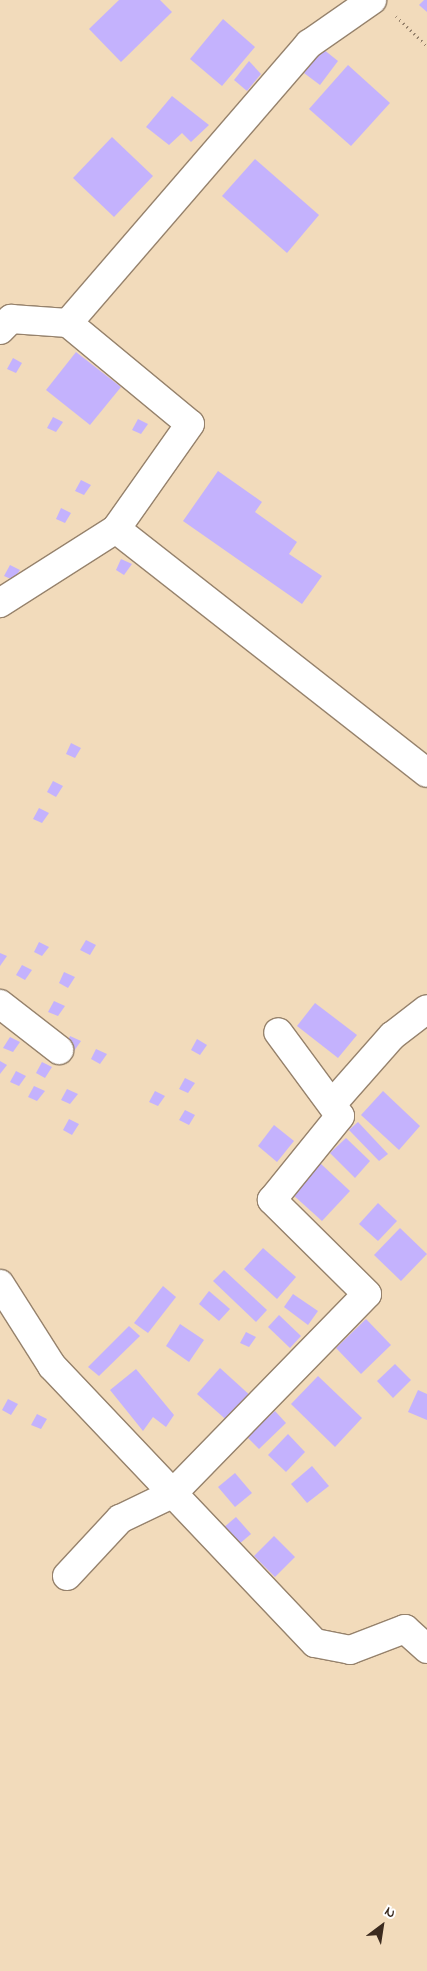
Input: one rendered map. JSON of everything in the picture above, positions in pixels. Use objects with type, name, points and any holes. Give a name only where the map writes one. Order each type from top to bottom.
[{"type":"street","points":[[68,323],[310,44],[382,7]]},
{"type":"street","points":[[0,330],[11,319],[68,323],[190,424],[116,529],[0,603]]},
{"type":"street","points":[[116,529],[427,773]]},
{"type":"street","points":[[0,1004],[59,1050]]},
{"type":"street","points":[[332,1104],[392,1036],[427,1009]]},
{"type":"street","points":[[66,1576],[120,1519],[172,1494],[367,1294],[272,1200],[340,1116],[278,1032]]},
{"type":"street","points":[[0,1284],[52,1366],[315,1643],[350,1650],[405,1628],[427,1649]]},
{"type":"path","points":[[382,7],[427,46]]},
{"type":"building","points":[[119,0],[160,0],[172,12],[121,62],[89,29]]},
{"type":"building","points":[[424,0],[427,0],[427,12],[419,5]]},
{"type":"building","points":[[223,19],[255,47],[222,86],[190,59]]},
{"type":"building","points":[[323,49],[338,61],[320,85],[304,73]]},
{"type":"building","points":[[249,61],[261,74],[247,91],[234,80]]},
{"type":"building","points":[[348,65],[390,103],[351,146],[309,109]]},
{"type":"building","points":[[172,96],[209,125],[191,142],[182,133],[169,145],[146,127]]},
{"type":"building","points":[[112,137],[153,176],[114,217],[73,178]]},
{"type":"building","points":[[255,159],[319,215],[287,253],[222,196]]},
{"type":"building","points":[[76,352],[121,387],[90,425],[46,390]]},
{"type":"building","points":[[13,358],[22,363],[16,373],[7,369]]},
{"type":"building","points":[[53,417],[63,422],[56,432],[47,428]]},
{"type":"building","points":[[138,419],[148,424],[141,434],[132,430]]},
{"type":"building","points":[[218,471],[262,502],[255,512],[297,542],[289,554],[322,576],[302,604],[183,521]]},
{"type":"building","points":[[81,480],[91,485],[84,495],[75,491]]},
{"type":"building","points":[[61,508],[71,513],[65,523],[56,519]]},
{"type":"building","points":[[121,559],[132,564],[124,575],[116,570]]},
{"type":"building","points":[[10,565],[20,570],[13,580],[4,576]]},
{"type":"building","points":[[71,743],[81,748],[75,758],[66,754]]},
{"type":"building","points":[[53,781],[63,786],[56,797],[47,792]]},
{"type":"building","points":[[39,808],[49,813],[42,823],[33,819]]},
{"type":"building","points":[[86,940],[96,945],[90,955],[80,950]]},
{"type":"building","points":[[39,942],[49,947],[42,956],[34,952]]},
{"type":"building","points":[[0,953],[7,956],[0,966]]},
{"type":"building","points":[[22,965],[32,970],[25,980],[16,975]]},
{"type":"building","points":[[64,972],[75,977],[68,988],[59,983]]},
{"type":"building","points":[[54,1001],[65,1006],[58,1016],[48,1012]]},
{"type":"building","points":[[315,1003],[357,1035],[338,1058],[297,1026]]},
{"type":"building","points":[[70,1036],[81,1041],[74,1051],[65,1047]]},
{"type":"building","points":[[10,1037],[20,1042],[13,1052],[3,1048]]},
{"type":"building","points":[[197,1039],[207,1045],[200,1055],[191,1050]]},
{"type":"building","points":[[96,1049],[107,1054],[100,1064],[91,1059]]},
{"type":"building","points":[[0,1061],[7,1065],[0,1074]]},
{"type":"building","points":[[42,1062],[52,1067],[45,1078],[36,1073]]},
{"type":"building","points":[[16,1071],[26,1076],[19,1086],[10,1082]]},
{"type":"building","points":[[185,1078],[195,1083],[188,1093],[179,1089]]},
{"type":"building","points":[[34,1086],[45,1091],[37,1101],[28,1097]]},
{"type":"building","points":[[67,1089],[78,1094],[70,1104],[61,1100]]},
{"type":"building","points":[[155,1091],[165,1096],[158,1106],[149,1102]]},
{"type":"building","points":[[383,1091],[420,1126],[399,1150],[361,1115]]},
{"type":"building","points":[[185,1110],[195,1115],[189,1125],[179,1120]]},
{"type":"building","points":[[69,1119],[79,1124],[72,1135],[63,1130]]},
{"type":"building","points":[[358,1122],[388,1154],[379,1161],[349,1130]]},
{"type":"building","points":[[274,1125],[294,1141],[277,1162],[258,1146]]},
{"type":"building","points":[[346,1138],[370,1161],[355,1178],[330,1153]]},
{"type":"building","points":[[320,1163],[350,1191],[322,1221],[292,1194]]},
{"type":"building","points":[[378,1203],[397,1221],[378,1241],[359,1224]]},
{"type":"building","points":[[400,1228],[427,1254],[401,1281],[374,1255]]},
{"type":"building","points":[[263,1248],[296,1277],[277,1299],[244,1269]]},
{"type":"building","points":[[224,1270],[267,1310],[256,1322],[213,1281]]},
{"type":"building","points":[[163,1286],[176,1297],[148,1333],[134,1323]]},
{"type":"building","points":[[209,1291],[230,1309],[219,1321],[199,1304]]},
{"type":"building","points":[[293,1294],[318,1311],[308,1325],[284,1307]]},
{"type":"building","points":[[279,1315],[301,1336],[290,1348],[268,1327]]},
{"type":"building","points":[[366,1319],[391,1345],[361,1374],[336,1348]]},
{"type":"building","points":[[180,1324],[204,1340],[189,1362],[166,1346]]},
{"type":"building","points":[[129,1326],[140,1336],[99,1376],[88,1367]]},
{"type":"building","points":[[246,1332],[256,1337],[249,1347],[240,1343]]},
{"type":"building","points":[[395,1364],[411,1380],[393,1398],[377,1381]]},
{"type":"building","points":[[220,1368],[253,1398],[231,1424],[197,1394]]},
{"type":"building","points":[[136,1369],[174,1415],[166,1427],[153,1417],[143,1431],[110,1390]]},
{"type":"building","points":[[318,1376],[362,1418],[335,1447],[291,1404]]},
{"type":"building","points":[[418,1390],[427,1394],[427,1420],[408,1412]]},
{"type":"building","points":[[8,1399],[18,1404],[11,1415],[2,1410]]},
{"type":"building","points":[[275,1411],[286,1423],[259,1449],[247,1437]]},
{"type":"building","points":[[37,1414],[47,1419],[41,1429],[31,1425]]},
{"type":"building","points":[[288,1434],[305,1452],[286,1472],[268,1455]]},
{"type":"building","points":[[312,1466],[329,1486],[307,1503],[291,1484]]},
{"type":"building","points":[[235,1473],[252,1493],[235,1507],[218,1487]]},
{"type":"building","points":[[236,1517],[251,1534],[238,1545],[223,1528]]},
{"type":"building","points":[[274,1536],[295,1557],[275,1577],[254,1556]]}]
